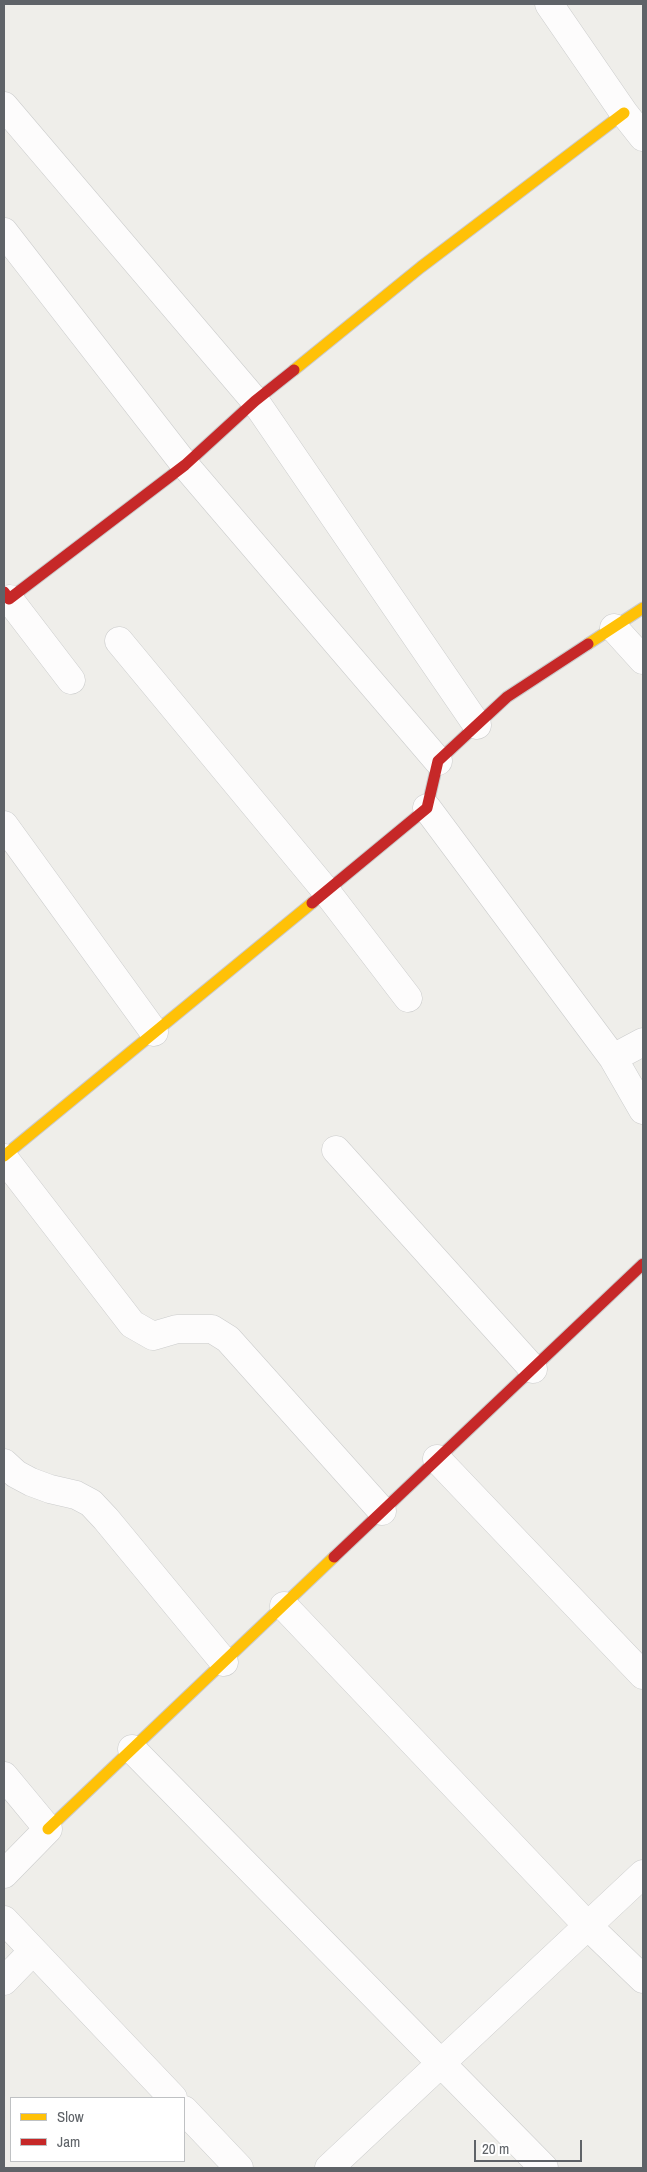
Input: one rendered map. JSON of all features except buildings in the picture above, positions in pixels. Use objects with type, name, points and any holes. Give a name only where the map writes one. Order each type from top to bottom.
[{"type":"street","points":[[554,6],[624,113],[643,137]]},
{"type":"street","points":[[4,106],[255,401],[477,725]]},
{"type":"street","points":[[71,680],[6,596],[185,465],[255,401],[421,267],[624,113]]},
{"type":"street","points":[[4,232],[185,465],[438,761]]},
{"type":"street","points":[[382,1511],[228,1339],[212,1329],[177,1330],[153,1336],[132,1324],[4,1157],[427,808],[438,761],[506,697],[643,608]]},
{"type":"street","points":[[614,628],[643,660]]},
{"type":"street","points":[[119,641],[326,891],[408,998]]},
{"type":"street","points":[[427,808],[613,1058],[643,1110]]},
{"type":"street","points":[[4,826],[154,1032]]},
{"type":"street","points":[[613,1058],[643,1042]]},
{"type":"street","points":[[336,1150],[532,1369]]},
{"type":"street","points":[[4,1874],[48,1829],[643,1264]]},
{"type":"street","points":[[437,1459],[643,1675]]},
{"type":"street","points":[[4,1463],[16,1474],[31,1482],[76,1495],[91,1503],[106,1518],[224,1662]]},
{"type":"street","points":[[284,1606],[588,1926],[643,1979]]},
{"type":"street","points":[[132,1750],[544,2168]]},
{"type":"street","points":[[4,1776],[48,1829]]},
{"type":"street","points":[[329,2168],[643,1874]]},
{"type":"street","points":[[4,1920],[172,2097]]},
{"type":"street","points":[[4,1980],[33,1950]]},
{"type":"street","points":[[185,2111],[239,2168]]},
{"type":"traffic: slow","points":[[294,370],[421,267],[624,113]]},
{"type":"traffic: slow","points":[[588,644],[643,608]]},
{"type":"traffic: slow","points":[[4,1156],[312,903]]},
{"type":"traffic: slow","points":[[48,1829],[334,1557]]},
{"type":"traffic: jam","points":[[4,592],[9,599],[185,465],[255,401],[294,370]]},
{"type":"traffic: jam","points":[[312,903],[427,808],[438,761],[507,697],[588,644]]},
{"type":"traffic: jam","points":[[334,1557],[643,1264]]}]
